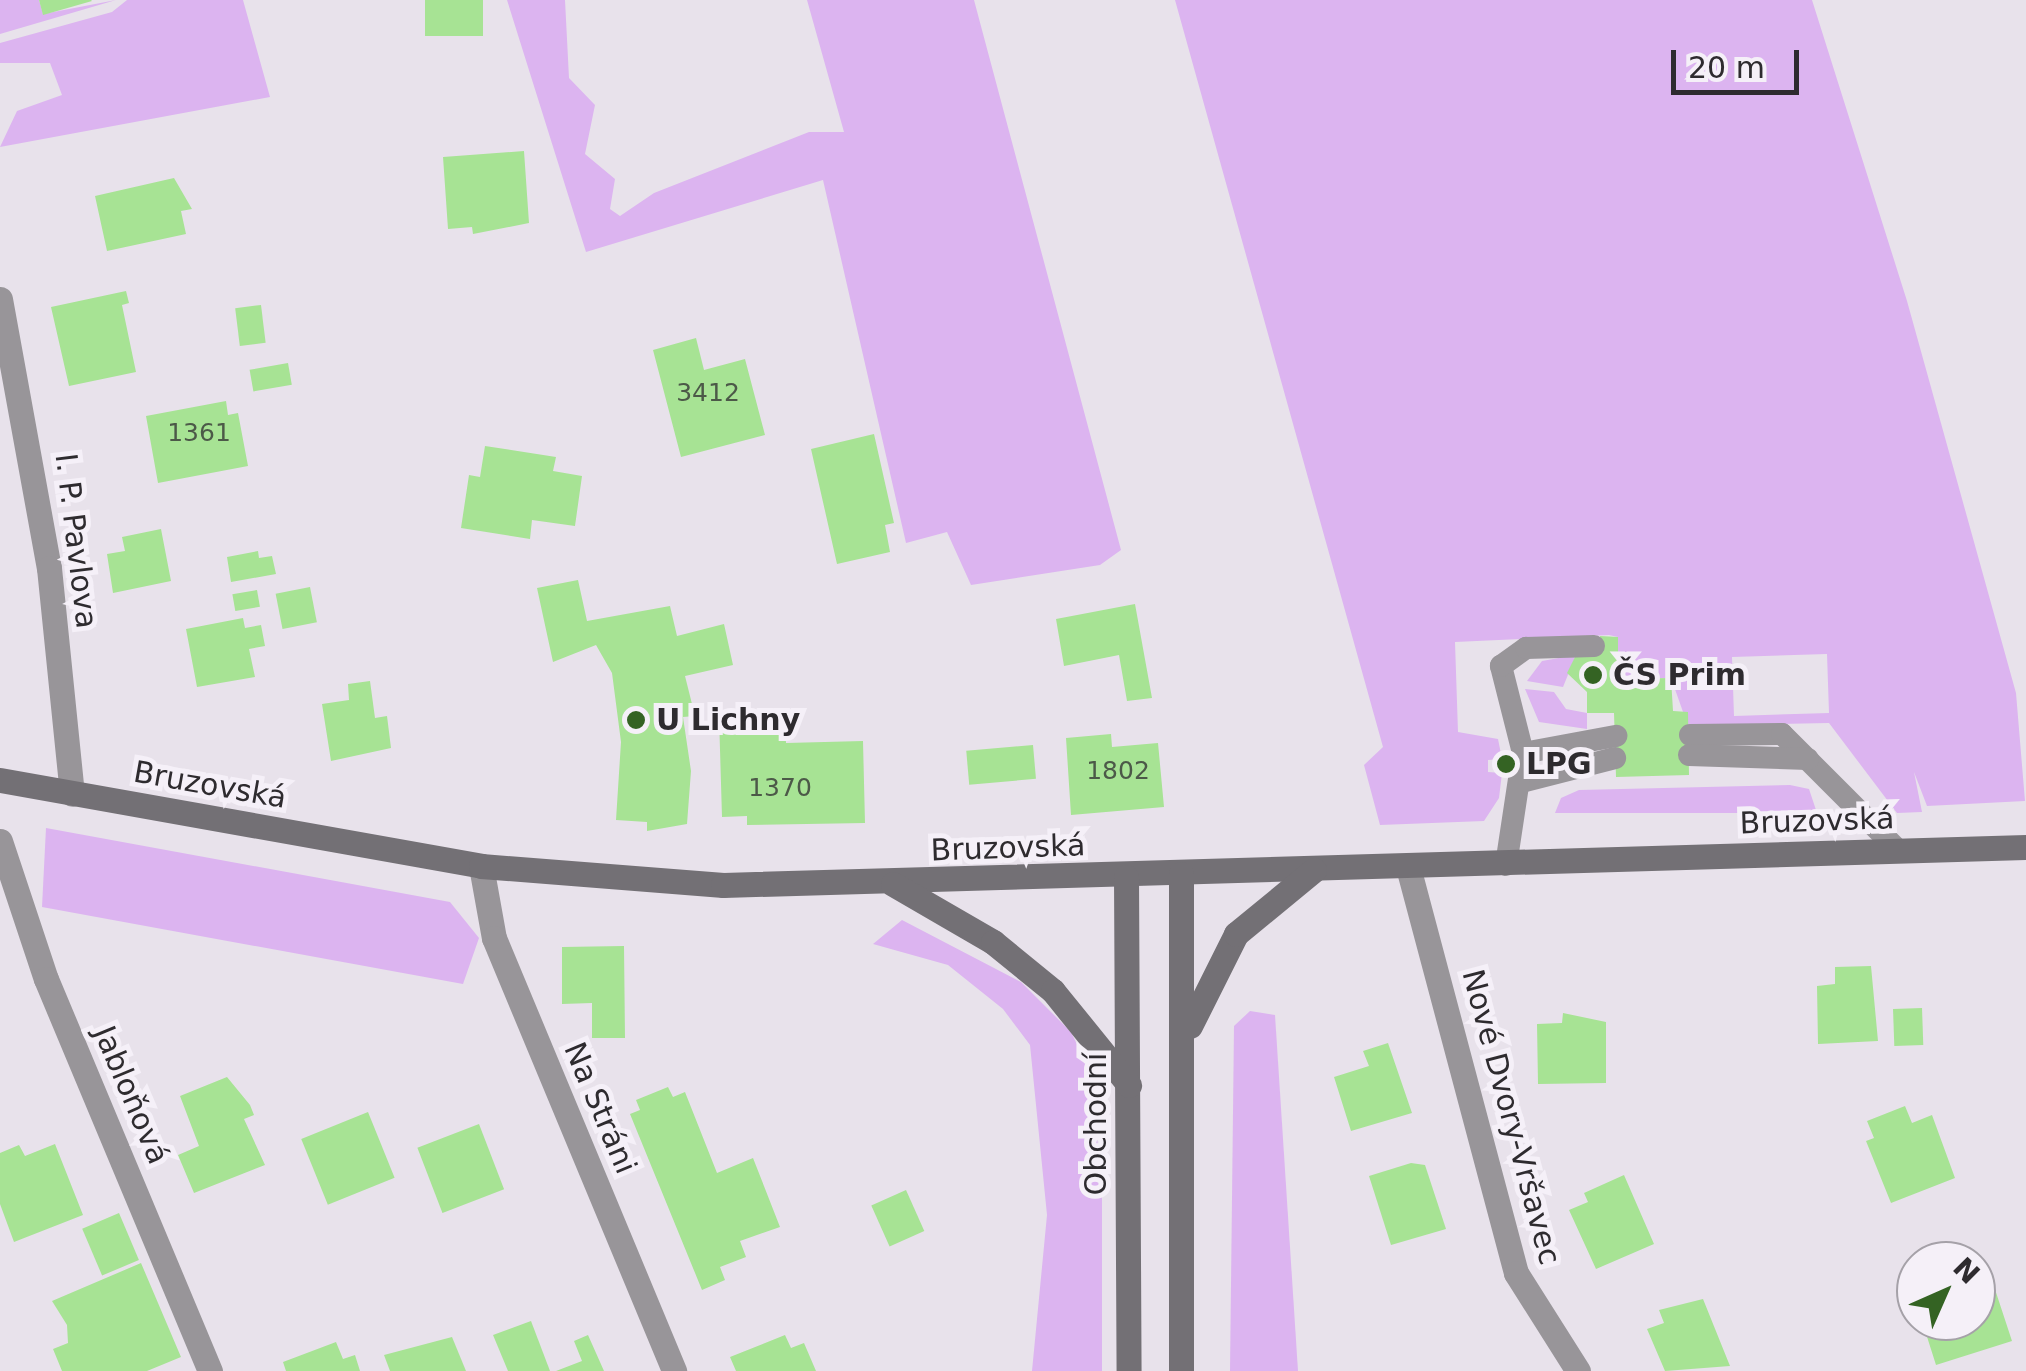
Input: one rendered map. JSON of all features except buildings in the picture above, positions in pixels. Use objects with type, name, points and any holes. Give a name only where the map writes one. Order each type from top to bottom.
[{"type":"main road","name":"Bruzovská","points":[[0,780],[481,866],[625,880],[893,884],[2026,847]]},
{"type":"main road","points":[[1186,1034],[1236,934],[1314,870]]},
{"type":"main road","points":[[1181,874],[1186,1034],[1181,1371]]},
{"type":"main road","name":"Obchodní","points":[[1126,877],[1129,1371]]},
{"type":"main road","points":[[893,884],[993,942],[1053,991],[1128,1086]]},
{"type":"street","name":"I. P. Pavlova","points":[[0,299],[49,568],[72,794]]},
{"type":"street","name":"Jabloňová","points":[[0,841],[46,979],[210,1371]]},
{"type":"street","name":"Na Stráni","points":[[481,866],[494,938],[674,1371]]},
{"type":"street","name":"Nové Dvory-Vršavec","points":[[1408,867],[1516,1274],[1578,1371]]},
{"type":"lane","points":[[1506,865],[1525,781],[1523,752],[1502,666],[1526,648],[1594,646]]},
{"type":"lane","points":[[1689,745],[1782,734],[1898,850]]},
{"type":"lane","points":[[1523,752],[1616,747],[1525,781]]},
{"type":"shaded area","points":[[0,0],[39,0],[43,14],[116,0],[0,34]]},
{"type":"shaded area","points":[[127,0],[243,0],[270,97],[0,147],[17,111],[62,95],[50,63],[0,63],[0,43],[112,12]]},
{"type":"shaded area","points":[[507,0],[565,0],[569,78],[595,105],[585,154],[615,179],[610,209],[620,216],[654,193],[809,132],[844,132],[807,0],[974,0],[1121,550],[1100,565],[971,585],[947,532],[906,543],[823,180],[586,252]]},
{"type":"shaded area","points":[[1175,0],[1812,0],[1907,301],[2016,693],[2025,801],[1927,806],[1914,772],[1922,812],[1897,813],[1829,723],[1688,726],[1671,678],[1618,679],[1618,637],[1609,635],[1455,642],[1458,732],[1498,739],[1502,759],[1488,760],[1488,772],[1502,773],[1499,798],[1484,821],[1380,825],[1364,765],[1383,747]],"holes":[[[1827,654],[1829,713],[1734,716],[1732,657]]]},
{"type":"shaded area","points":[[1576,655],[1563,687],[1527,681],[1542,661]]},
{"type":"shaded area","points":[[1525,689],[1554,692],[1566,709],[1587,713],[1587,729],[1539,722]]},
{"type":"shaded area","points":[[1790,785],[1809,789],[1817,813],[1555,813],[1561,798],[1579,790]]},
{"type":"shaded area","points":[[46,828],[450,902],[479,938],[463,984],[42,907]]},
{"type":"shaded area","points":[[902,920],[1021,982],[1071,1032],[1085,1061],[1102,1172],[1102,1371],[1032,1371],[1047,1215],[1030,1045],[1003,1009],[948,965],[873,944]]},
{"type":"shaded area","points":[[1250,1011],[1275,1015],[1298,1371],[1230,1371],[1234,1026]]},
{"type":"place","name":"ČS Prim","points":[[1593,675]]},
{"type":"place","name":"U Lichny","points":[[636,720]]},
{"type":"place","name":"LPG","points":[[1506,764]]}]
